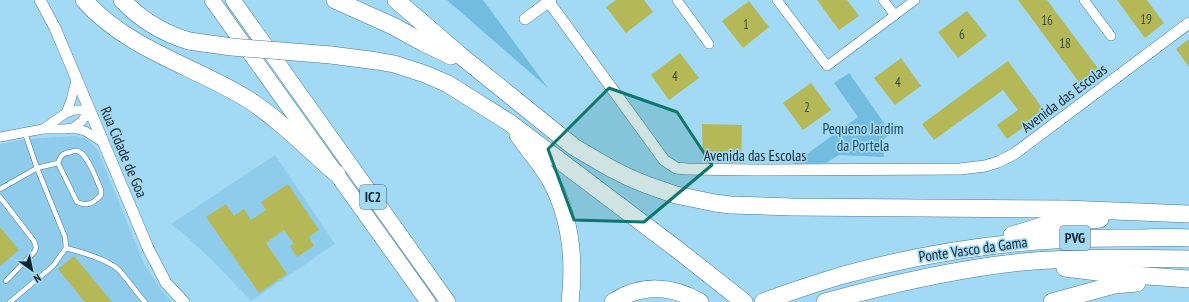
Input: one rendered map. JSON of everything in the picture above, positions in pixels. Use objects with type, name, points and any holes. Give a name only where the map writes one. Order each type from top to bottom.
[{"type":"highway","points":[[84,0],[107,22],[144,46],[227,87],[249,100],[288,129],[337,174]]},
{"type":"highway","points":[[122,0],[132,11],[145,21],[163,32],[189,41],[232,47],[332,55],[376,61],[407,68],[448,84],[510,123],[672,245],[744,302]]},
{"type":"highway","name":"IC2","points":[[212,0],[428,302]]},
{"type":"highway","name":"IC2","points":[[233,0],[448,302]]},
{"type":"highway","points":[[335,0],[393,26],[424,43],[472,65]]},
{"type":"highway","points":[[396,0],[472,65],[574,147],[646,186],[695,199],[746,206],[1065,209],[1153,214],[1189,214]]},
{"type":"highway","points":[[510,123],[551,182],[564,213],[571,245],[573,263],[570,302]]},
{"type":"highway","points":[[961,249],[1045,225],[1153,214]]},
{"type":"highway","name":"Ponte Vasco da Gama","points":[[763,302],[828,280],[892,262],[961,249],[1048,239],[1189,238]]},
{"type":"highway","name":"Ponte Vasco da Gama","points":[[825,302],[919,278],[1021,262],[1091,259],[1189,259]]},
{"type":"highway","points":[[1021,262],[1106,273],[1184,279]]},
{"type":"highway","points":[[1052,302],[1114,285],[1184,279]]},
{"type":"highway","points":[[614,302],[622,296],[634,291],[649,288],[663,288],[678,292],[700,302]]},
{"type":"street","name":"Rua Cidade de Goa","points":[[34,0],[42,5],[56,28],[148,248],[166,283],[184,302]]},
{"type":"street","points":[[677,0],[709,44]]},
{"type":"street","points":[[777,0],[827,66],[915,0]]},
{"type":"street","points":[[883,0],[895,15]]},
{"type":"street","points":[[1084,0],[1111,36]]},
{"type":"street","points":[[525,19],[550,1]]},
{"type":"street","name":"Avenida das Escolas","points":[[550,1],[664,160],[676,168],[687,169],[960,169],[985,166],[998,162],[1028,144],[1189,23]]},
{"type":"street","points":[[66,112],[77,77]]},
{"type":"street","points":[[44,129],[66,112],[75,110],[90,110]]},
{"type":"street","points":[[73,128],[82,121],[90,110]]},
{"type":"street","points":[[0,137],[44,129],[73,128],[85,131],[104,143]]},
{"type":"lane","points":[[10,302],[53,266],[66,248],[65,237],[37,168],[25,133]]},
{"type":"lane","points":[[78,151],[82,153],[86,158],[101,190],[101,195],[89,204],[82,204],[78,202],[58,163],[60,157],[64,153],[78,151]]},
{"type":"lane","points":[[0,189],[37,168],[58,163]]},
{"type":"lane","points":[[1,200],[34,241],[36,247],[34,251],[6,280]]},
{"type":"lane","points":[[66,248],[112,265],[119,270],[145,302]]},
{"type":"highlighted area","points":[[609,88],[677,112],[712,165],[644,222],[574,220],[548,149]]},
{"type":"shaded area","points":[[76,136],[86,139],[97,149],[144,264],[159,287],[172,302],[0,302],[0,144],[28,139]]},
{"type":"shaded area","points":[[275,155],[335,244],[251,301],[214,262],[171,224]]},
{"type":"green space","points":[[447,0],[483,0],[548,88],[455,7]]},
{"type":"green space","name":"Pequeno Jardim da Portela","points":[[849,73],[891,133],[882,141],[884,157],[839,155],[826,163],[793,164],[858,117],[834,83]]},
{"type":"building","points":[[616,0],[644,0],[653,12],[626,33],[606,7]]},
{"type":"building","points":[[817,0],[847,0],[859,16],[839,30]]},
{"type":"building","points":[[1018,0],[1047,0],[1100,71],[1081,85]]},
{"type":"building","points":[[1117,0],[1147,0],[1164,23],[1145,38]]},
{"type":"building","points":[[749,1],[769,27],[743,48],[722,21]]},
{"type":"building","points":[[967,11],[987,36],[958,58],[938,32]]},
{"type":"building","points":[[1189,39],[1189,67],[1176,49]]},
{"type":"building","points":[[680,53],[699,78],[669,100],[651,75]]},
{"type":"building","points":[[901,58],[921,86],[895,105],[874,78]]},
{"type":"building","points":[[1008,61],[1045,112],[1007,139],[997,125],[1018,110],[1003,90],[934,140],[922,124]]},
{"type":"building","points":[[811,83],[831,110],[803,130],[783,103]]},
{"type":"building","points":[[702,124],[742,125],[741,163],[703,161]]},
{"type":"building","points":[[288,184],[319,230],[309,237],[314,246],[297,257],[290,246],[294,244],[284,230],[266,243],[287,274],[259,293],[206,217],[226,204],[234,216],[244,209],[251,220],[266,210],[261,202]]},
{"type":"building","points":[[0,227],[19,250],[0,266]]},
{"type":"building","points":[[74,256],[112,302],[85,302],[58,269]]}]
